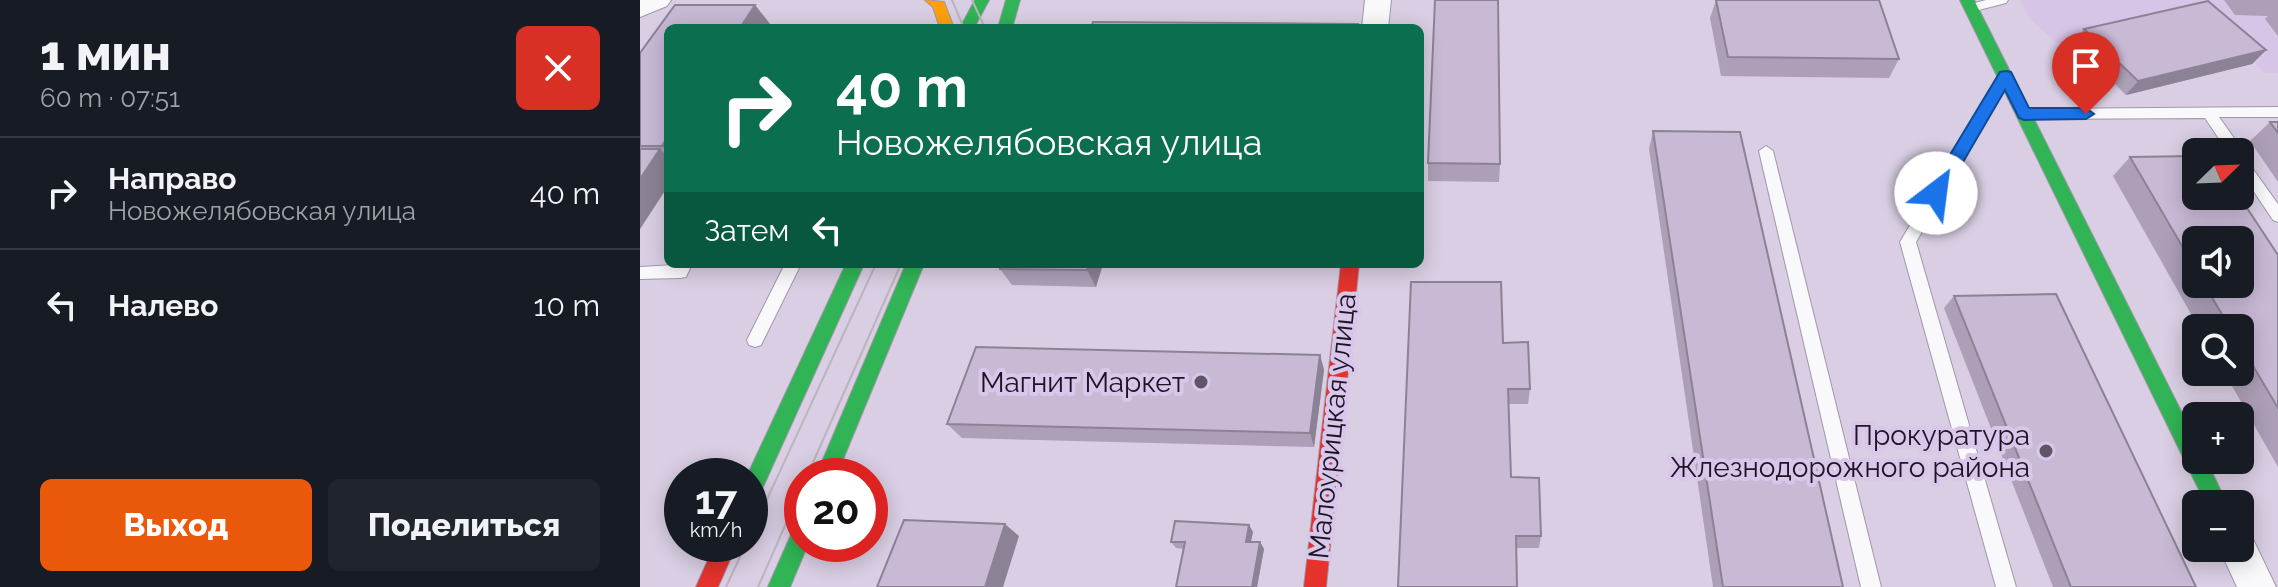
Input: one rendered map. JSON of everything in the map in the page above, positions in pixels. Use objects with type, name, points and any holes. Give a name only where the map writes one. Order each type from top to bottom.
[{"type":"street","points":[[640,9],[658,0]]},
{"type":"street","points":[[932,0],[939,5],[946,24]]},
{"type":"street","points":[[969,24],[982,0]]},
{"type":"street","points":[[994,0],[1002,24]]},
{"type":"street","points":[[1004,24],[1013,0]]},
{"type":"street","points":[[1375,24],[1378,0]]},
{"type":"street","points":[[1969,4],[2210,490]]},
{"type":"street","points":[[766,458],[853,268]]},
{"type":"street","points":[[834,458],[913,268]]},
{"type":"street","name":"Малоурицкая улица","points":[[1315,587],[1350,268]]},
{"type":"street","points":[[707,587],[718,562]]},
{"type":"street","points":[[779,587],[790,562]]},
{"type":"street","points":[[2245,562],[2257,587]]},
{"type":"lane","points":[[1969,4],[2002,0]]},
{"type":"lane","points":[[2006,76],[1908,242],[2006,587]]},
{"type":"lane","points":[[2024,114],[2278,112]]},
{"type":"lane","points":[[2209,113],[2226,138]]},
{"type":"lane","points":[[1766,151],[1871,587]]},
{"type":"lane","points":[[2254,180],[2278,216]]},
{"type":"lane","points":[[640,273],[680,272],[682,268]]},
{"type":"lane","points":[[755,340],[791,268]]},
{"type":"shaded area","points":[[2020,0],[2278,0],[2278,73],[2263,73],[2256,63],[2126,95],[2068,53],[2029,18]]},
{"type":"building","points":[[1435,0],[1498,0],[1500,164],[1428,163]]},
{"type":"building","points":[[1716,0],[1879,0],[1899,59],[1728,57]]},
{"type":"building","points":[[2208,1],[2266,50],[2138,81],[2084,29]]},
{"type":"building","points":[[675,5],[755,5],[743,24],[664,24],[662,146],[640,146],[640,53]]},
{"type":"building","points":[[1093,22],[1358,24],[1092,24]]},
{"type":"building","points":[[2270,122],[2278,122],[2278,133]]},
{"type":"building","points":[[1653,131],[1740,132],[1843,587],[1723,587]]},
{"type":"building","points":[[640,149],[660,149],[640,179]]},
{"type":"building","points":[[2182,156],[2182,210],[2248,210],[2278,255],[2278,408],[2254,368],[2254,314],[2222,314],[2212,298],[2254,298],[2254,226],[2182,226],[2182,246],[2130,157]]},
{"type":"building","points":[[1000,268],[1088,268],[1087,270]]},
{"type":"building","points":[[1411,282],[1501,282],[1503,343],[1528,342],[1530,389],[1508,389],[1511,477],[1539,478],[1541,536],[1516,536],[1517,587],[1398,587]]},
{"type":"building","points":[[2056,294],[2196,587],[2071,587],[1954,296]]},
{"type":"building","points":[[976,347],[1320,355],[1310,433],[947,424]]},
{"type":"building","points":[[904,520],[1005,524],[985,587],[877,587]]},
{"type":"building","points":[[1175,521],[1249,525],[1246,542],[1260,542],[1252,587],[1176,587],[1185,542],[1171,542]]},
{"type":"tram line","points":[[952,0],[962,24]]},
{"type":"tram line","points":[[972,0],[983,24]]},
{"type":"tram line","points":[[768,497],[874,268]]},
{"type":"tram line","points":[[815,458],[899,268]]},
{"type":"tram line","points":[[758,587],[784,528]]},
{"type":"tram line","points":[[726,587],[738,562]]},
{"type":"traffic: fast","points":[[969,24],[982,0]]},
{"type":"traffic: fast","points":[[1006,24],[1013,0]]},
{"type":"traffic: fast","points":[[1967,0],[2210,490]]},
{"type":"traffic: fast","points":[[766,458],[853,268]]},
{"type":"traffic: fast","points":[[834,458],[913,268]]},
{"type":"traffic: fast","points":[[779,587],[790,562]]},
{"type":"traffic: slow","points":[[932,0],[939,5],[946,24]]},
{"type":"traffic: jam","points":[[1315,587],[1350,268]]},
{"type":"traffic: jam","points":[[707,587],[718,562]]},
{"type":"place","name":"Магнит Маркет","points":[[1201,382]]},
{"type":"place","name":"Прокуратура Жлезнодорожного района","points":[[2046,451]]},
{"type":"route","points":[[1936,193],[2006,76],[2024,114],[2086,114]]}]
